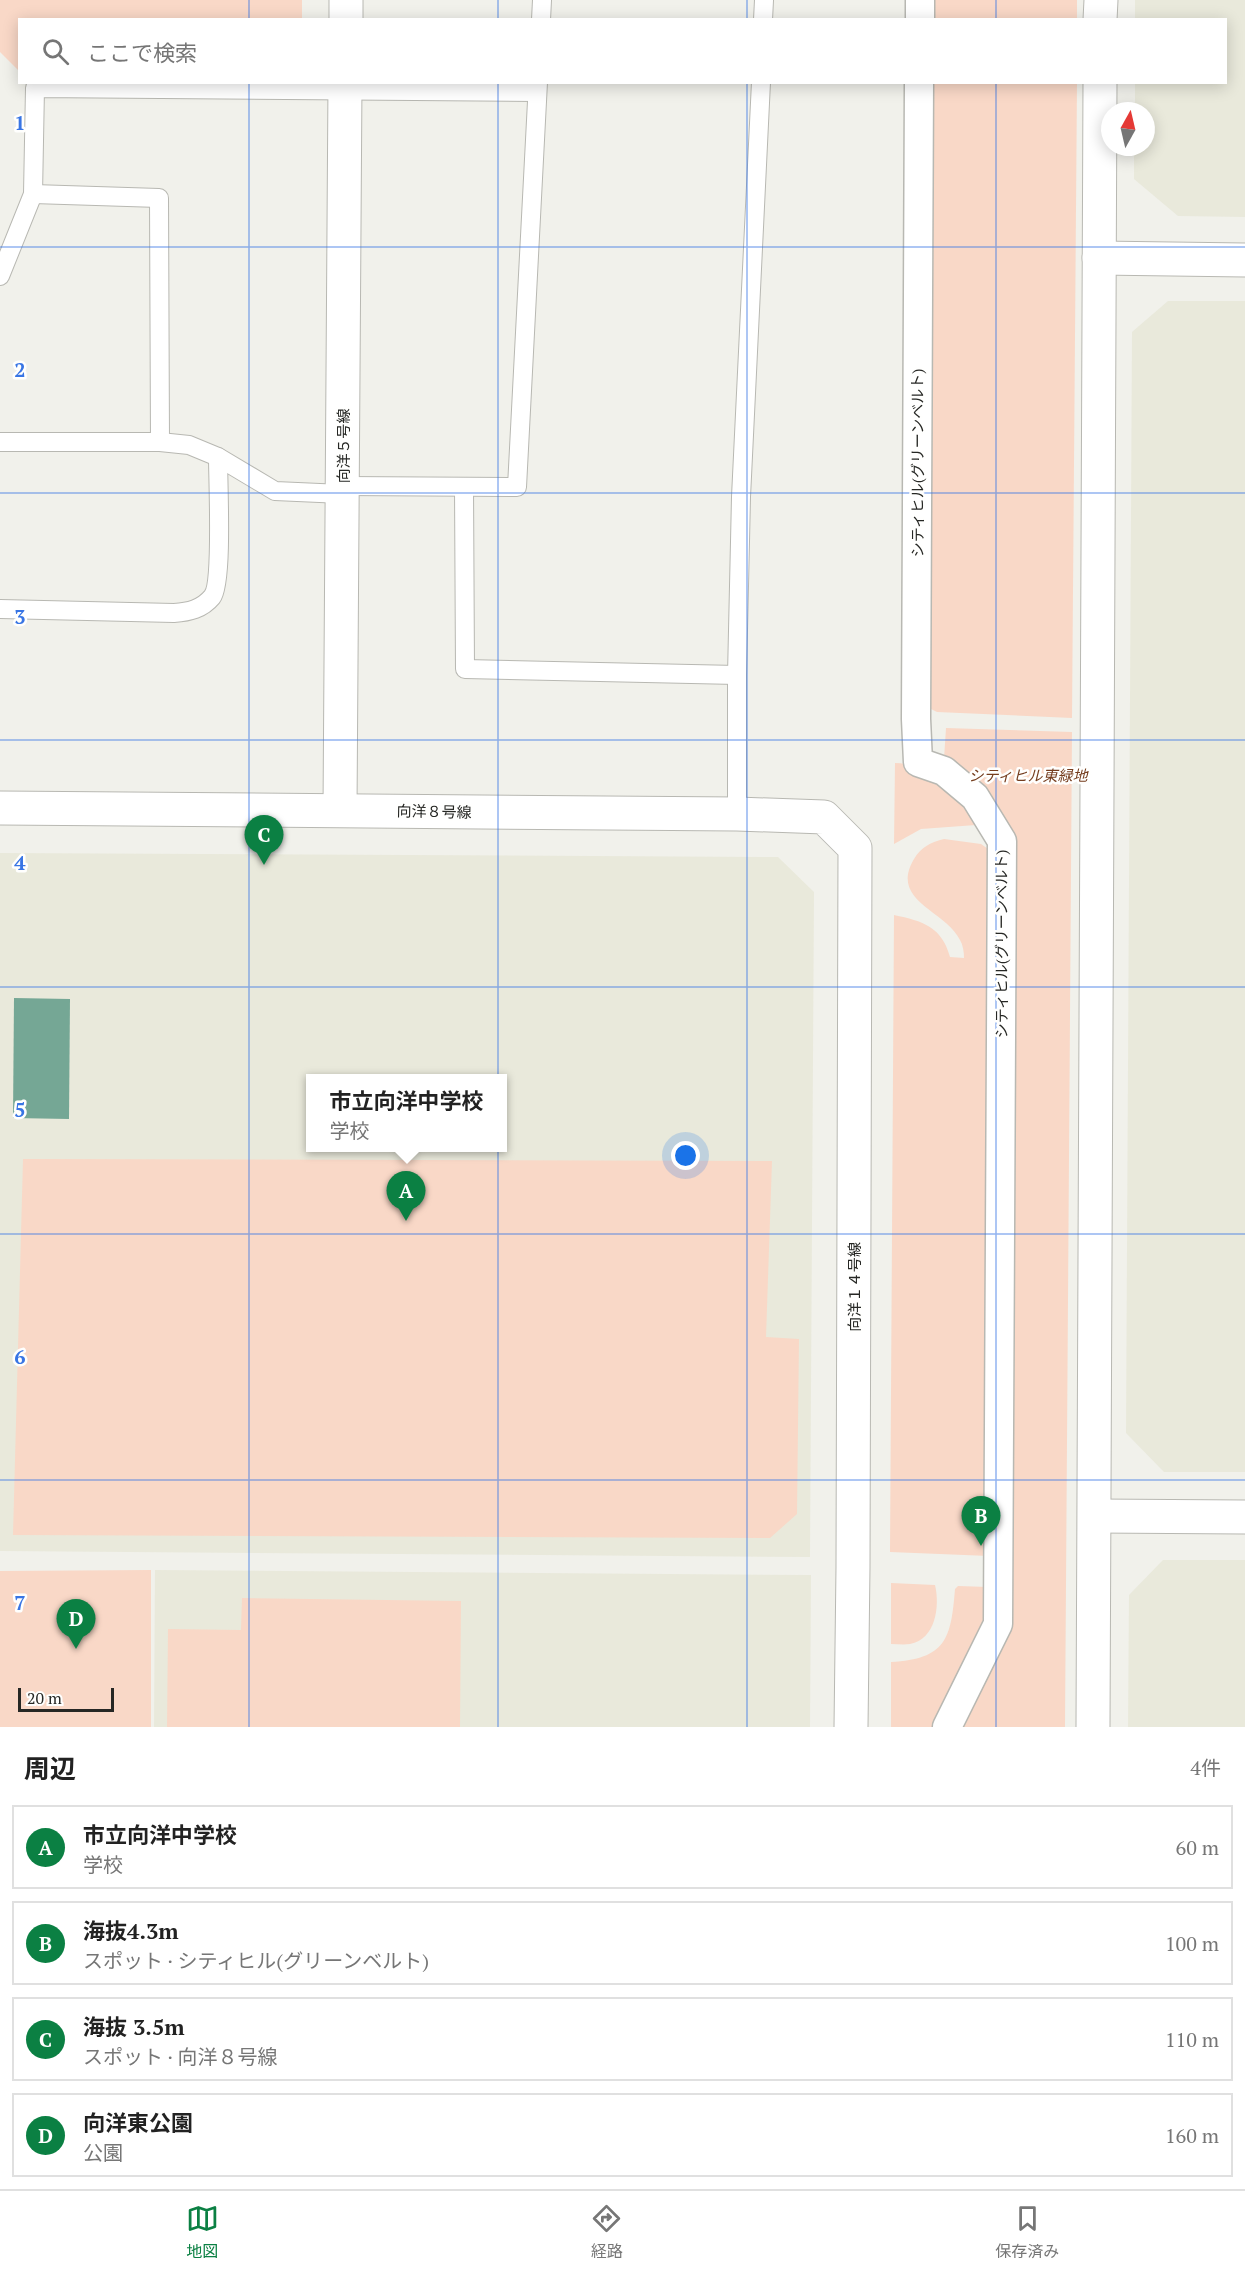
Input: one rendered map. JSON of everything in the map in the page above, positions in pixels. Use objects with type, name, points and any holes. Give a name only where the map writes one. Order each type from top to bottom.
[{"type":"street","points":[[346,0],[346,18]]},
{"type":"street","points":[[920,0],[920,18]]},
{"type":"street","points":[[1100,18],[1101,0]]},
{"type":"street","name":"シティヒル(グリーンベルト)","points":[[919,84],[915,718],[918,762],[944,771],[975,797],[1002,841],[998,1624],[947,1727]]},
{"type":"street","points":[[1093,1727],[1096,1516],[1100,84]]},
{"type":"street","name":"向洋５号線","points":[[340,810],[345,87]]},
{"type":"street","points":[[1099,258],[1245,260]]},
{"type":"street","name":"向洋８号線","points":[[0,808],[737,814],[824,817],[855,848]]},
{"type":"street","name":"向洋１４号線","points":[[851,1727],[854,1555],[855,848]]},
{"type":"street","points":[[1096,1516],[1245,1517]]},
{"type":"lane","points":[[541,18],[542,0]]},
{"type":"lane","points":[[763,18],[764,0]]},
{"type":"lane","points":[[737,814],[741,497],[761,84]]},
{"type":"lane","points":[[0,276],[33,194],[35,88],[538,87],[517,487],[274,491],[218,457],[189,445],[160,441],[0,442]]},
{"type":"lane","points":[[33,194],[159,198],[160,441]]},
{"type":"lane","points":[[0,609],[174,613],[200,608],[214,596],[218,575],[218,457]]},
{"type":"lane","points":[[464,487],[465,669],[737,675]]},
{"type":"shaded area","points":[[1135,0],[1245,0],[1245,217],[1178,216],[1134,179],[1134,156],[1155,156],[1155,102],[1135,102],[1135,84],[1227,84],[1227,18],[1135,18]]},
{"type":"shaded area","points":[[1168,301],[1245,301],[1245,1472],[1164,1472],[1126,1433],[1132,332]]},
{"type":"shaded area","points":[[0,853],[778,857],[814,892],[810,1557],[0,1551]]},
{"type":"shaded area","points":[[14,998],[70,999],[69,1119],[13,1118]]},
{"type":"shaded area","points":[[1163,1560],[1245,1560],[1245,1727],[1128,1727],[1129,1595]]},
{"type":"shaded area","points":[[155,1570],[811,1575],[810,1727],[154,1727]]},
{"type":"green space","points":[[0,0],[302,0],[302,18],[18,18],[18,70],[0,52]]},
{"type":"green space","points":[[927,0],[1077,0],[1077,18],[927,18]]},
{"type":"green space","points":[[928,84],[1077,84],[1072,718],[937,712],[929,708]]},
{"type":"green space","name":"シティヒル東緑地","points":[[946,728],[1072,732],[1065,1727],[956,1727],[989,1661],[1009,826],[998,807],[944,759]]},
{"type":"green space","points":[[895,763],[917,768],[938,781],[976,813],[976,825],[921,829],[894,844]]},
{"type":"green space","points":[[944,839],[981,844],[991,851],[989,1556],[890,1552],[894,915],[930,927],[942,939],[950,957],[964,958],[962,944],[953,930],[922,904],[909,885],[908,873],[920,851]]},
{"type":"green space","points":[[23,1159],[772,1161],[766,1337],[799,1339],[797,1514],[770,1538],[13,1535]]},
{"type":"green space","points":[[151,1570],[151,1727],[0,1727],[0,1571]]},
{"type":"green space","points":[[891,1583],[935,1585],[937,1602],[934,1621],[926,1636],[919,1641],[908,1644],[891,1644]]},
{"type":"green space","points":[[958,1586],[988,1587],[984,1628],[935,1727],[891,1727],[891,1662],[924,1656],[934,1651],[942,1643],[951,1621],[955,1589]]},
{"type":"green space","points":[[242,1598],[461,1601],[460,1727],[167,1727],[168,1629],[241,1630]]},
{"type":"place","name":"海抜 3.5m","points":[[264,865]]},
{"type":"place","name":"市立向洋中学校","points":[[406,1221]]},
{"type":"place","name":"海抜4.3m","points":[[981,1546]]},
{"type":"place","name":"向洋東公園","points":[[76,1649]]}]
